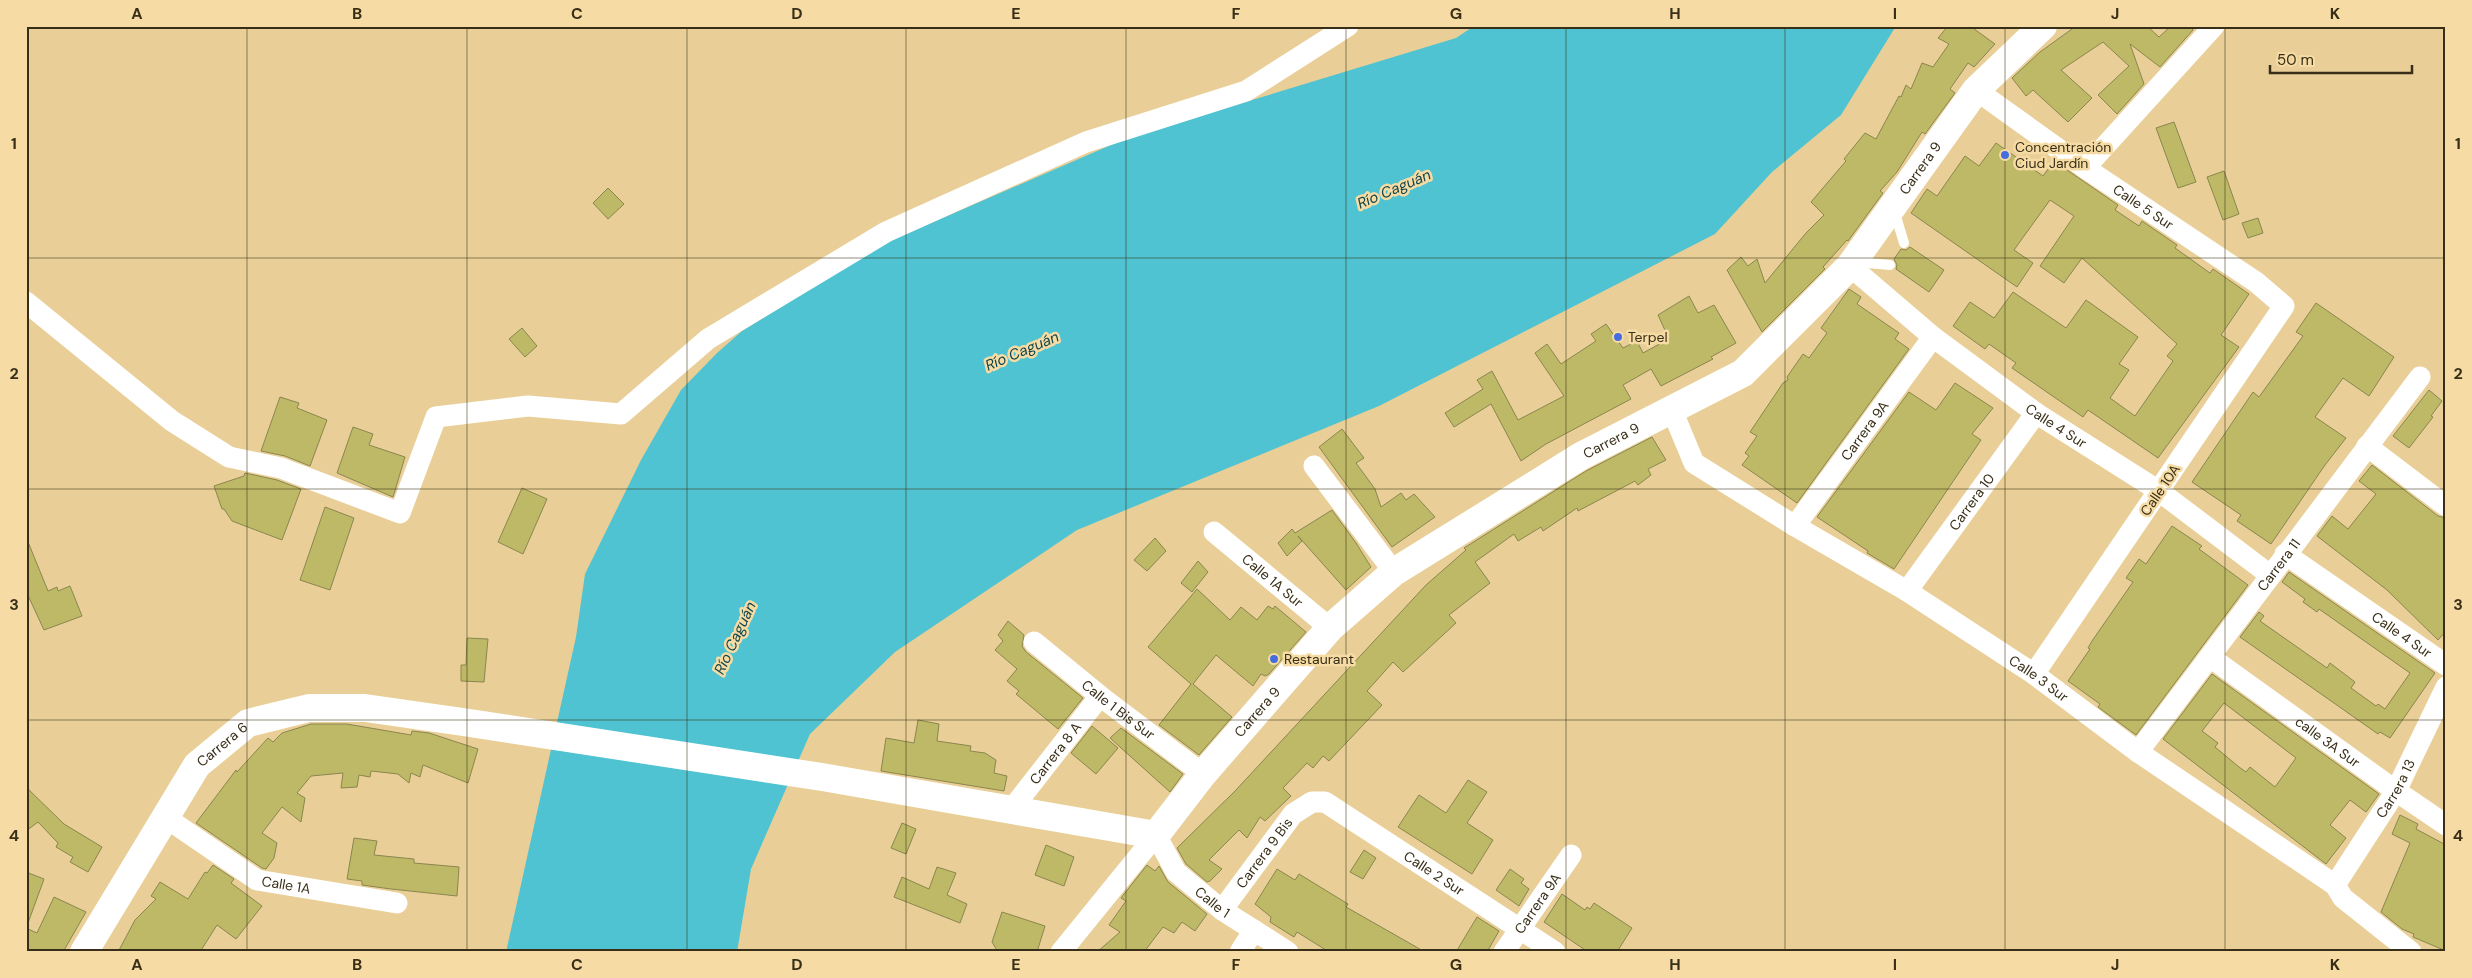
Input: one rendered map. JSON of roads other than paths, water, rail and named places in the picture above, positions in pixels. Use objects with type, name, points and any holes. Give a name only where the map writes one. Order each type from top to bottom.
[{"type":"main road","name":"Carrera 9","points":[[1156,835],[1203,774],[1330,628],[1394,572],[1581,456],[1743,373],[1851,264],[1976,90],[2043,26]]},
{"type":"main road","name":"Carrera 6","points":[[84,952],[197,765],[248,723],[309,708],[365,708],[463,722],[822,777],[1011,810]]},
{"type":"main road","points":[[1011,810],[1156,835]]},
{"type":"street","points":[[26,302],[172,421],[229,457],[282,468],[400,513],[436,416],[528,406],[621,414],[708,339],[886,232],[1086,142],[1246,90],[1348,26]]},
{"type":"street","points":[[2085,168],[2214,26]]},
{"type":"street","name":"Calle 5 Sur","points":[[1976,90],[2085,168],[2256,282],[2284,306]]},
{"type":"street","name":"Calle 4 Sur","points":[[1851,264],[1933,337],[2036,413],[2159,491],[2270,575]]},
{"type":"street","name":"Calle 10A","points":[[2034,674],[2284,306]]},
{"type":"street","name":"Carrera 9A","points":[[1795,526],[1933,337]]},
{"type":"street","name":"Carrera 11","points":[[2138,752],[2285,554],[2420,377]]},
{"type":"street","name":"Calle 3 Sur","points":[[1672,410],[1694,463],[1795,526],[1907,591],[2034,674],[2138,752],[2335,885],[2343,898],[2411,952]]},
{"type":"street","name":"Carrera 10","points":[[1907,591],[2036,413]]},
{"type":"street","points":[[2367,446],[2446,506]]},
{"type":"street","points":[[1314,466],[1394,572]]},
{"type":"street","name":"Calle 1A Sur","points":[[1214,532],[1330,628]]},
{"type":"street","name":"Calle 4 Sur","points":[[2285,554],[2446,665]]},
{"type":"street","name":"Calle 1 Bis Sur","points":[[1034,642],[1100,696],[1203,774]]},
{"type":"street","name":"calle 3A Sur","points":[[2210,657],[2396,792],[2446,825]]},
{"type":"street","name":"Carrera 13","points":[[2335,885],[2396,792],[2446,687]]},
{"type":"street","name":"Carrera 8 A","points":[[1011,810],[1100,696]]},
{"type":"street","name":"Carrera 9 Bis","points":[[1222,910],[1293,814],[1312,802]]},
{"type":"street","name":"Calle 2 Sur","points":[[1312,802],[1325,802],[1555,952]]},
{"type":"street","name":"Calle 1A","points":[[165,818],[257,880],[397,903]]},
{"type":"street","name":"Calle 1","points":[[1156,835],[1176,872],[1222,910],[1288,952]]},
{"type":"street","name":"Carrera 9","points":[[1061,952],[1156,835]]},
{"type":"street","name":"Carrera 9A","points":[[1504,952],[1571,855]]},
{"type":"street","points":[[1240,952],[1254,930]]},
{"type":"lane","points":[[1893,206],[1904,243]]},
{"type":"lane","points":[[1851,264],[1890,265]]},
{"type":"water","name":"Río Caguán","points":[[1474,26],[1896,26],[1841,115],[1772,172],[1715,234],[1379,406],[1077,530],[895,652],[810,734],[751,869],[737,952],[506,952],[576,637],[585,574],[641,460],[681,390],[717,353],[742,331],[885,243],[1127,138],[1456,38]]},
{"type":"place","name":"Concentración Ciud Jardín","points":[[2005,155]]},
{"type":"place","name":"Terpel","points":[[1618,337]]},
{"type":"place","name":"Restaurant","points":[[1274,659]]}]
